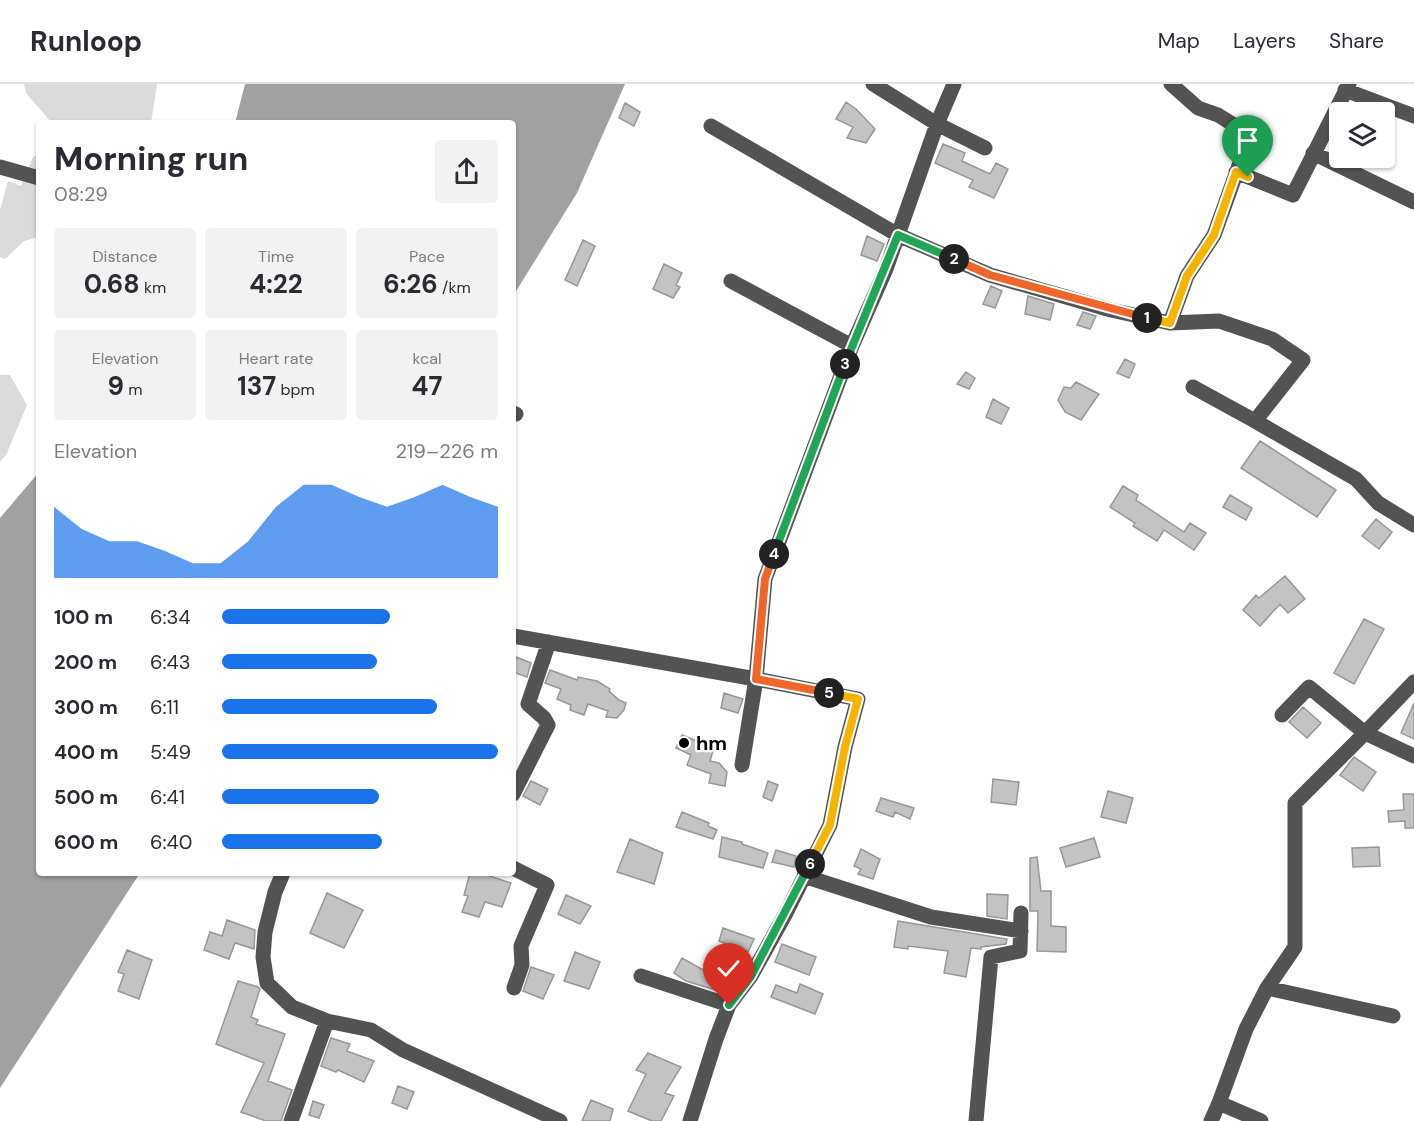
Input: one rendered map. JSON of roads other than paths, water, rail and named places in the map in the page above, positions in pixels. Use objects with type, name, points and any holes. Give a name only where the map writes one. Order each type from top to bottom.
[{"type":"street","points":[[873,84],[937,124],[985,148]]},
{"type":"street","points":[[742,765],[756,679],[765,579],[852,346],[886,269],[937,124],[954,84]]},
{"type":"street","points":[[1170,323],[1187,276],[1214,235],[1250,135],[1218,115],[1198,108],[1171,84]]},
{"type":"street","points":[[1236,172],[1293,195],[1347,87],[1414,116]]},
{"type":"street","points":[[711,126],[898,235],[990,275],[1111,310],[1170,323],[1219,321],[1272,339],[1303,360],[1255,421]]},
{"type":"street","points":[[1313,153],[1414,202]]},
{"type":"street","points":[[0,167],[36,177]]},
{"type":"street","points":[[731,281],[852,346]]},
{"type":"street","points":[[1193,387],[1356,479],[1378,503],[1414,525]]},
{"type":"street","points":[[516,636],[858,699],[845,747],[830,825],[751,976],[729,1005],[690,1121]]},
{"type":"street","points":[[516,788],[548,725],[544,718],[528,704],[549,642]]},
{"type":"street","points":[[1211,1121],[1246,1029],[1267,988],[1295,947],[1295,803],[1414,682]]},
{"type":"street","points":[[1282,716],[1309,687],[1365,732],[1414,756]]},
{"type":"street","points":[[514,988],[522,965],[521,946],[547,885],[516,870]]},
{"type":"street","points":[[282,876],[265,932],[263,957],[267,983],[292,1007],[327,1021],[371,1030],[403,1050],[561,1121]]},
{"type":"street","points":[[804,876],[931,917],[1021,931]]},
{"type":"street","points":[[976,1121],[991,957],[1020,951],[1022,913]]},
{"type":"street","points":[[641,976],[729,1005]]},
{"type":"street","points":[[1267,988],[1393,1016]]},
{"type":"street","points":[[291,1121],[327,1021]]},
{"type":"street","points":[[1219,1103],[1261,1121]]},
{"type":"place","name":"hm","points":[[684,743]]}]
